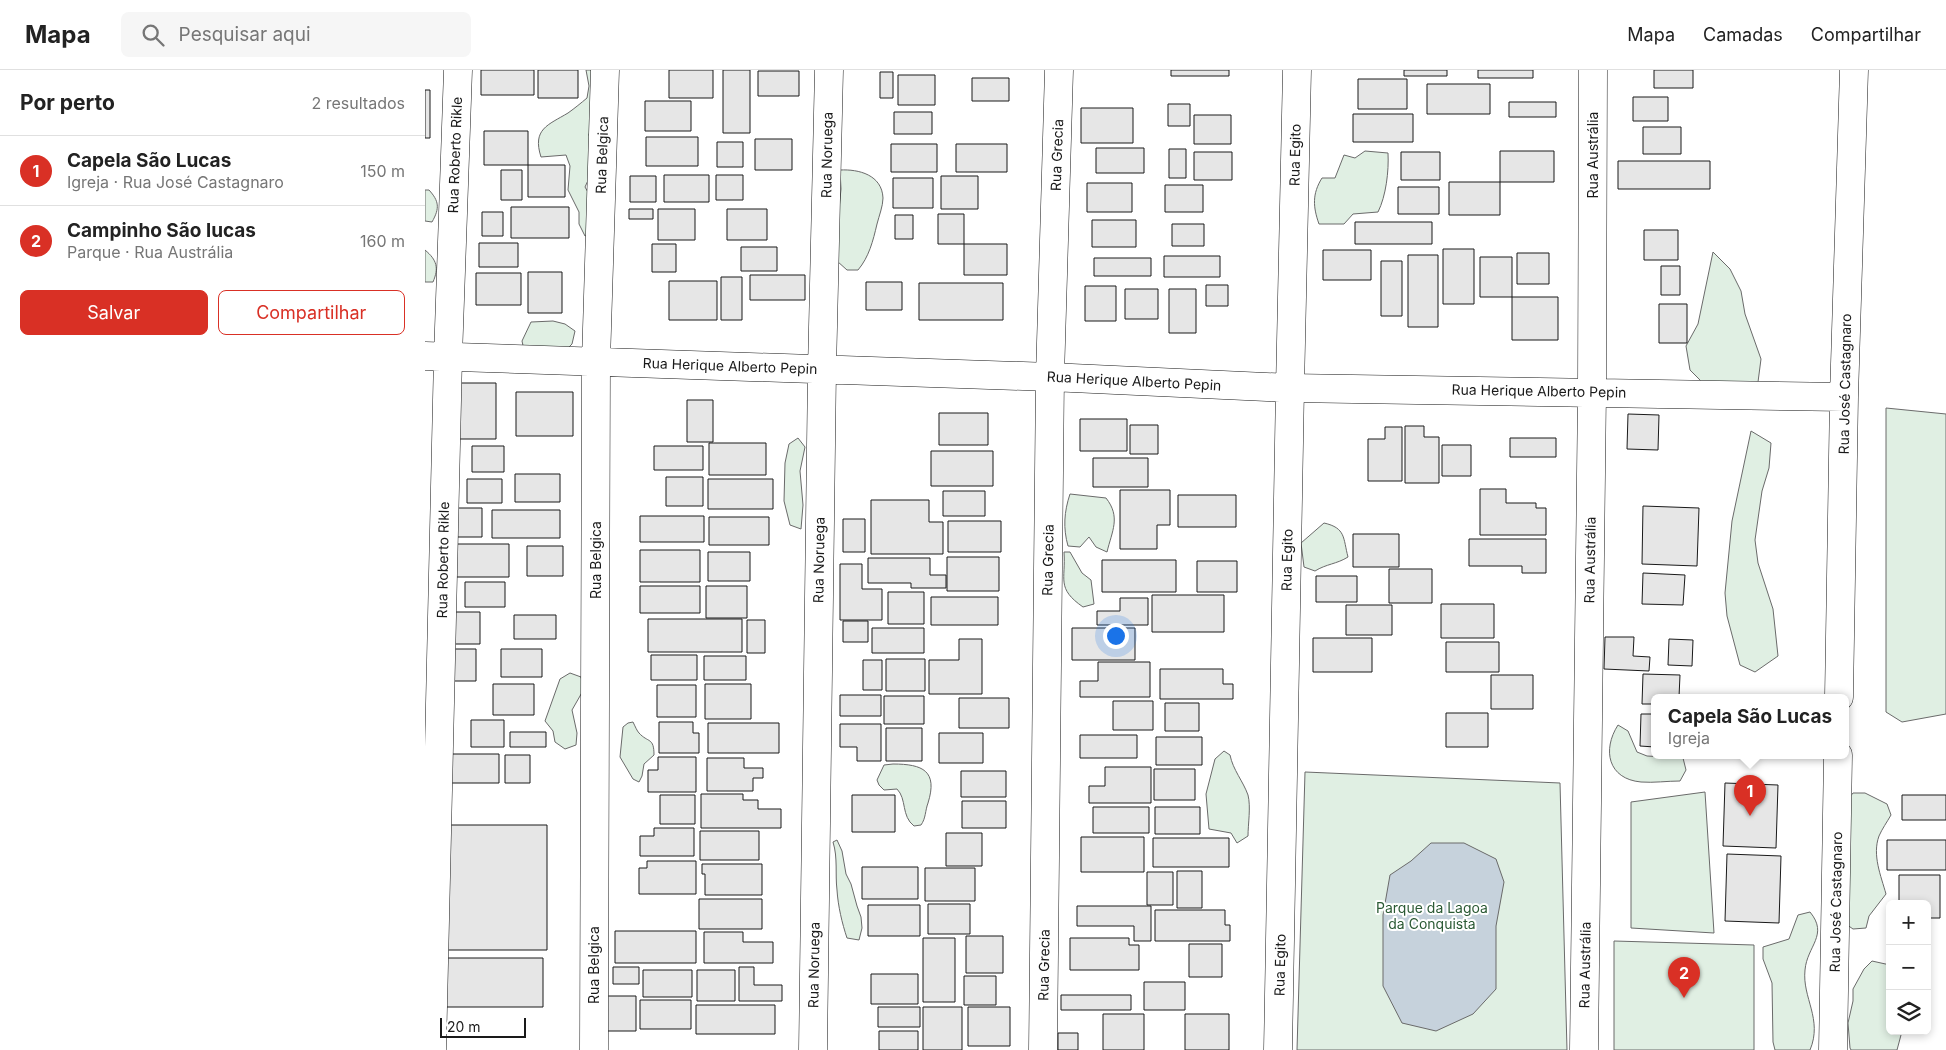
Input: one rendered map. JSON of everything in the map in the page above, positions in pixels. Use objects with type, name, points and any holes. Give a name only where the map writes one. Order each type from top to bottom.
[{"type":"street","name":"Rua Roberto Rikle","points":[[432,1050],[437,356],[458,70]]},
{"type":"street","name":"Rua Belgica","points":[[594,1050],[596,361],[605,70]]},
{"type":"street","name":"Rua Noruega","points":[[813,1050],[822,370],[829,70]]},
{"type":"street","name":"Rua Grecia","points":[[1043,1050],[1049,377],[1059,70]]},
{"type":"street","name":"Rua Egito","points":[[1278,1050],[1297,70]]},
{"type":"street","name":"Rua Austrália","points":[[1584,1050],[1592,392],[1593,70]]},
{"type":"street","name":"Rua José Castagnaro","points":[[1839,694],[1844,397],[1854,70]]},
{"type":"street","name":"Rua Herique Alberto Pepin","points":[[437,356],[1049,377],[1290,388],[1844,397]]},
{"type":"street","name":"Rua José Castagnaro","points":[[1833,1050],[1838,759]]},
{"type":"green space","points":[[586,70],[593,70],[592,123],[589,135],[599,156],[585,187],[597,208],[596,231],[585,236],[579,224],[579,212],[568,190],[570,166],[566,155],[541,157],[539,140],[540,134],[548,125],[568,113],[587,98],[589,86]]},
{"type":"green space","points":[[1365,151],[1388,153],[1386,183],[1378,212],[1353,214],[1344,224],[1319,224],[1315,195],[1322,178],[1335,178],[1344,155],[1355,158]]},
{"type":"green space","points":[[840,170],[862,172],[874,179],[882,190],[882,204],[872,243],[865,260],[858,270],[847,270],[837,261],[835,250],[841,189]]},
{"type":"green space","points":[[425,190],[429,190],[437,205],[432,222],[425,221]]},
{"type":"green space","points":[[425,250],[436,264],[433,282],[425,282]]},
{"type":"green space","points":[[1713,252],[1730,269],[1741,291],[1745,314],[1761,359],[1758,382],[1733,387],[1707,387],[1690,370],[1686,346],[1698,324]]},
{"type":"green space","points":[[553,321],[565,324],[575,331],[572,344],[563,353],[524,350],[522,341],[531,322]]},
{"type":"green space","points":[[1886,408],[1946,414],[1946,714],[1902,722],[1886,712]]},
{"type":"green space","points":[[1751,431],[1771,443],[1769,468],[1762,491],[1755,540],[1758,563],[1773,609],[1778,656],[1755,672],[1740,665],[1727,616],[1725,593],[1732,521]]},
{"type":"green space","points":[[798,438],[805,447],[800,471],[803,505],[801,529],[790,525],[784,501],[785,463],[789,444]]},
{"type":"green space","points":[[1070,494],[1106,498],[1111,505],[1114,524],[1107,552],[1096,547],[1089,537],[1080,547],[1068,546],[1065,520]]},
{"type":"green space","points":[[1324,523],[1340,531],[1348,557],[1315,571],[1304,567],[1301,543]]},
{"type":"green space","points":[[1064,552],[1070,552],[1082,573],[1091,580],[1094,604],[1083,607],[1066,589],[1064,583]]},
{"type":"green space","points":[[570,673],[581,677],[584,689],[572,710],[577,733],[576,745],[565,749],[555,742],[553,731],[545,721],[560,679]]},
{"type":"green space","points":[[633,722],[639,733],[652,743],[654,749],[654,755],[644,764],[639,782],[633,779],[620,757],[623,727]]},
{"type":"green space","points":[[1618,725],[1628,731],[1637,752],[1651,756],[1651,759],[1683,759],[1686,770],[1680,781],[1641,782],[1630,780],[1621,775],[1611,762],[1610,744]]},
{"type":"green space","points":[[1224,751],[1230,755],[1233,766],[1246,790],[1249,800],[1248,836],[1237,843],[1231,833],[1209,829],[1206,794],[1215,759]]},
{"type":"green space","points":[[904,764],[920,768],[929,777],[931,792],[925,817],[921,825],[914,826],[910,822],[897,789],[884,790],[879,785],[877,780],[884,765]]},
{"type":"green space","name":"Parque da Lagoa da Conquista","points":[[1305,772],[1560,783],[1567,1050],[1297,1050]]},
{"type":"green space","points":[[1705,792],[1714,933],[1631,928],[1631,802]]},
{"type":"green space","points":[[1853,793],[1865,793],[1887,804],[1891,815],[1879,836],[1876,851],[1886,894],[1869,916],[1866,928],[1853,929],[1843,922],[1845,803]]},
{"type":"green space","points":[[837,840],[842,851],[846,874],[861,917],[862,928],[859,940],[847,938],[838,902],[833,842]]},
{"type":"green space","points":[[1810,912],[1818,927],[1805,970],[1806,990],[1813,1018],[1813,1039],[1810,1050],[1775,1050],[1773,1042],[1772,983],[1763,959],[1763,947],[1789,939],[1798,915]]},
{"type":"green space","points":[[1614,941],[1754,945],[1754,1050],[1614,1050]]},
{"type":"green space","points":[[1872,961],[1886,964],[1886,1035],[1901,1035],[1897,1050],[1851,1050],[1850,1048],[1848,1023],[1853,1001],[1853,989],[1864,969]]},
{"type":"shaded area","points":[[1431,843],[1464,843],[1496,859],[1504,882],[1496,926],[1496,989],[1473,1014],[1436,1031],[1402,1023],[1383,986],[1383,915],[1390,875],[1411,861]]},
{"type":"building","points":[[481,70],[534,70],[534,95],[481,95]]},
{"type":"building","points":[[538,70],[578,70],[578,98],[538,98]]},
{"type":"building","points":[[669,70],[713,70],[713,98],[669,98]]},
{"type":"building","points":[[723,70],[750,70],[750,133],[723,133]]},
{"type":"building","points":[[1171,70],[1229,70],[1229,76],[1171,76]]},
{"type":"building","points":[[1404,70],[1447,70],[1447,76],[1404,76]]},
{"type":"building","points":[[1478,70],[1533,70],[1533,78],[1478,78]]},
{"type":"building","points":[[1654,70],[1693,70],[1693,88],[1654,88]]},
{"type":"building","points":[[758,71],[799,71],[799,96],[758,96]]},
{"type":"building","points":[[880,72],[893,72],[893,98],[880,98]]},
{"type":"building","points":[[898,75],[935,75],[935,105],[898,105]]},
{"type":"building","points":[[972,78],[1009,78],[1009,101],[972,101]]},
{"type":"building","points":[[1358,79],[1407,79],[1407,109],[1358,109]]},
{"type":"building","points":[[1427,84],[1490,84],[1490,114],[1427,114]]},
{"type":"building","points":[[425,90],[430,90],[430,138],[425,138]]},
{"type":"building","points":[[1633,97],[1668,97],[1668,121],[1633,121]]},
{"type":"building","points":[[645,101],[691,101],[691,131],[645,131]]},
{"type":"building","points":[[1509,102],[1556,102],[1556,117],[1509,117]]},
{"type":"building","points":[[1168,104],[1190,104],[1190,126],[1168,126]]},
{"type":"building","points":[[1081,108],[1133,108],[1133,143],[1081,143]]},
{"type":"building","points":[[894,112],[932,112],[932,134],[894,134]]},
{"type":"building","points":[[1353,114],[1413,114],[1413,142],[1353,142]]},
{"type":"building","points":[[1194,115],[1231,115],[1231,144],[1194,144]]},
{"type":"building","points":[[1643,127],[1681,127],[1681,154],[1643,154]]},
{"type":"building","points":[[484,131],[528,131],[528,165],[484,165]]},
{"type":"building","points":[[646,137],[698,137],[698,166],[646,166]]},
{"type":"building","points":[[755,139],[792,139],[792,170],[755,170]]},
{"type":"building","points":[[717,142],[743,142],[743,167],[717,167]]},
{"type":"building","points":[[891,144],[937,144],[937,172],[891,172]]},
{"type":"building","points":[[956,144],[1007,144],[1007,172],[956,172]]},
{"type":"building","points":[[1096,148],[1144,148],[1144,173],[1096,173]]},
{"type":"building","points":[[1169,149],[1186,149],[1186,178],[1169,178]]},
{"type":"building","points":[[1500,151],[1554,151],[1554,182],[1500,182]]},
{"type":"building","points":[[1194,152],[1232,152],[1232,180],[1194,180]]},
{"type":"building","points":[[1401,152],[1440,152],[1440,180],[1401,180]]},
{"type":"building","points":[[1618,161],[1710,161],[1710,189],[1618,189]]},
{"type":"building","points":[[528,165],[565,165],[565,197],[528,197]]},
{"type":"building","points":[[501,170],[522,170],[522,200],[501,200]]},
{"type":"building","points":[[664,175],[709,175],[709,202],[664,202]]},
{"type":"building","points":[[716,175],[743,175],[743,200],[716,200]]},
{"type":"building","points":[[630,176],[656,176],[656,202],[630,202]]},
{"type":"building","points":[[941,176],[978,176],[978,209],[941,209]]},
{"type":"building","points":[[893,178],[933,178],[933,208],[893,208]]},
{"type":"building","points":[[1449,182],[1500,182],[1500,215],[1449,215]]},
{"type":"building","points":[[1087,183],[1132,183],[1132,212],[1087,212]]},
{"type":"building","points":[[1165,185],[1203,185],[1203,212],[1165,212]]},
{"type":"building","points":[[1398,187],[1439,187],[1439,214],[1398,214]]},
{"type":"building","points":[[511,207],[569,207],[569,238],[511,238]]},
{"type":"building","points":[[629,209],[653,209],[653,219],[629,219]]},
{"type":"building","points":[[658,209],[695,209],[695,240],[658,240]]},
{"type":"building","points":[[727,209],[767,209],[767,240],[727,240]]},
{"type":"building","points":[[482,212],[503,212],[503,236],[482,236]]},
{"type":"building","points":[[938,214],[964,214],[964,244],[938,244]]},
{"type":"building","points":[[895,215],[913,215],[913,239],[895,239]]},
{"type":"building","points":[[1092,220],[1136,220],[1136,247],[1092,247]]},
{"type":"building","points":[[1355,222],[1432,222],[1432,244],[1355,244]]},
{"type":"building","points":[[1172,224],[1204,224],[1204,246],[1172,246]]},
{"type":"building","points":[[1644,230],[1678,230],[1678,260],[1644,260]]},
{"type":"building","points":[[479,243],[518,243],[518,267],[479,267]]},
{"type":"building","points":[[652,244],[676,244],[676,272],[652,272]]},
{"type":"building","points":[[964,244],[1007,244],[1007,275],[964,275]]},
{"type":"building","points":[[741,247],[777,247],[777,271],[741,271]]},
{"type":"building","points":[[1443,249],[1474,249],[1474,304],[1443,304]]},
{"type":"building","points":[[1323,250],[1371,250],[1371,280],[1323,280]]},
{"type":"building","points":[[1517,253],[1549,253],[1549,284],[1517,284]]},
{"type":"building","points":[[1408,255],[1438,255],[1438,327],[1408,327]]},
{"type":"building","points":[[1164,256],[1220,256],[1220,277],[1164,277]]},
{"type":"building","points":[[1480,257],[1512,257],[1512,297],[1480,297]]},
{"type":"building","points":[[1094,258],[1151,258],[1151,276],[1094,276]]},
{"type":"building","points":[[1381,261],[1402,261],[1402,316],[1381,316]]},
{"type":"building","points":[[1661,266],[1680,266],[1680,295],[1661,295]]},
{"type":"building","points":[[528,272],[562,272],[562,313],[528,313]]},
{"type":"building","points":[[476,273],[521,273],[521,305],[476,305]]},
{"type":"building","points":[[750,275],[805,275],[805,300],[750,300]]},
{"type":"building","points":[[721,277],[742,277],[742,320],[721,320]]},
{"type":"building","points":[[669,281],[717,281],[717,320],[669,320]]},
{"type":"building","points":[[866,282],[902,282],[902,310],[866,310]]},
{"type":"building","points":[[919,283],[1003,283],[1003,320],[919,320]]},
{"type":"building","points":[[1206,285],[1228,285],[1228,306],[1206,306]]},
{"type":"building","points":[[1085,286],[1116,286],[1116,321],[1085,321]]},
{"type":"building","points":[[1125,289],[1158,289],[1158,319],[1125,319]]},
{"type":"building","points":[[1169,289],[1196,289],[1196,333],[1169,333]]},
{"type":"building","points":[[1512,297],[1558,297],[1558,340],[1512,340]]},
{"type":"building","points":[[1659,304],[1687,304],[1687,343],[1659,343]]},
{"type":"building","points":[[459,383],[496,383],[496,439],[459,439]]},
{"type":"building","points":[[516,392],[573,392],[573,436],[516,436]]},
{"type":"building","points":[[687,400],[713,400],[713,442],[687,442]]},
{"type":"building","points":[[939,413],[988,413],[988,445],[939,445]]},
{"type":"building","points":[[1628,414],[1659,415],[1658,450],[1627,449]]},
{"type":"building","points":[[1080,419],[1127,419],[1127,451],[1080,451]]},
{"type":"building","points":[[1130,425],[1158,425],[1158,454],[1130,454]]},
{"type":"building","points":[[1405,426],[1424,426],[1424,437],[1439,437],[1439,483],[1405,483]]},
{"type":"building","points":[[1385,427],[1402,427],[1402,481],[1368,481],[1368,439],[1385,439]]},
{"type":"building","points":[[1510,438],[1556,438],[1556,457],[1510,457]]},
{"type":"building","points":[[709,443],[766,443],[766,475],[709,475]]},
{"type":"building","points":[[1442,445],[1471,445],[1471,476],[1442,476]]},
{"type":"building","points":[[472,446],[504,446],[504,472],[472,472]]},
{"type":"building","points":[[654,446],[703,446],[703,470],[654,470]]},
{"type":"building","points":[[931,451],[993,451],[993,486],[931,486]]},
{"type":"building","points":[[1093,458],[1148,458],[1148,487],[1093,487]]},
{"type":"building","points":[[515,474],[560,474],[560,502],[515,502]]},
{"type":"building","points":[[666,477],[703,477],[703,506],[666,506]]},
{"type":"building","points":[[467,479],[502,479],[502,503],[467,503]]},
{"type":"building","points":[[708,479],[773,479],[773,509],[708,509]]},
{"type":"building","points":[[1480,489],[1506,489],[1506,503],[1536,503],[1536,508],[1546,508],[1546,535],[1480,535]]},
{"type":"building","points":[[1120,490],[1170,490],[1170,525],[1157,525],[1157,549],[1120,549]]},
{"type":"building","points":[[943,491],[985,491],[985,516],[943,516]]},
{"type":"building","points":[[1178,495],[1236,495],[1236,527],[1178,527]]},
{"type":"building","points":[[871,500],[929,500],[929,522],[943,522],[943,554],[871,554]]},
{"type":"building","points":[[1643,506],[1699,508],[1697,566],[1642,564]]},
{"type":"building","points":[[454,508],[482,508],[482,537],[454,537]]},
{"type":"building","points":[[492,510],[560,510],[560,538],[492,538]]},
{"type":"building","points":[[640,516],[704,516],[704,542],[640,542]]},
{"type":"building","points":[[709,517],[769,517],[769,545],[709,545]]},
{"type":"building","points":[[843,519],[865,519],[865,552],[843,552]]},
{"type":"building","points":[[948,521],[1001,521],[1001,552],[948,552]]},
{"type":"building","points":[[1353,534],[1399,534],[1399,567],[1353,567]]},
{"type":"building","points":[[1469,539],[1546,539],[1546,573],[1522,573],[1522,566],[1469,566]]},
{"type":"building","points":[[455,544],[509,544],[509,577],[455,577]]},
{"type":"building","points":[[527,546],[563,546],[563,576],[527,576]]},
{"type":"building","points":[[640,550],[700,550],[700,582],[640,582]]},
{"type":"building","points":[[708,552],[750,552],[750,581],[708,581]]},
{"type":"building","points":[[947,557],[999,557],[999,591],[947,591]]},
{"type":"building","points":[[868,558],[930,558],[930,575],[946,575],[946,588],[911,588],[911,583],[868,583]]},
{"type":"building","points":[[1102,560],[1176,560],[1176,592],[1102,592]]},
{"type":"building","points":[[1197,561],[1237,561],[1237,592],[1197,592]]},
{"type":"building","points":[[840,564],[862,564],[862,589],[882,589],[882,620],[840,620]]},
{"type":"building","points":[[1389,569],[1432,569],[1432,603],[1389,603]]},
{"type":"building","points":[[1643,573],[1685,575],[1683,605],[1642,604]]},
{"type":"building","points":[[1316,576],[1357,576],[1357,602],[1316,602]]},
{"type":"building","points":[[465,582],[505,582],[505,607],[465,607]]},
{"type":"building","points":[[640,586],[700,586],[700,613],[640,613]]},
{"type":"building","points":[[706,586],[747,586],[747,618],[706,618]]},
{"type":"building","points":[[888,592],[924,592],[924,624],[888,624]]},
{"type":"building","points":[[1152,595],[1224,595],[1224,632],[1152,632]]},
{"type":"building","points":[[931,597],[998,597],[998,625],[931,625]]},
{"type":"building","points":[[1120,598],[1148,598],[1148,625],[1097,625],[1097,611],[1120,611]]},
{"type":"building","points":[[1441,604],[1494,604],[1494,638],[1441,638]]},
{"type":"building","points":[[1346,605],[1392,605],[1392,635],[1346,635]]},
{"type":"building","points":[[455,612],[480,612],[480,644],[455,644]]},
{"type":"building","points":[[514,615],[556,615],[556,639],[514,639]]},
{"type":"building","points":[[648,619],[742,619],[742,652],[648,652]]},
{"type":"building","points":[[747,620],[765,620],[765,653],[747,653]]},
{"type":"building","points":[[843,621],[868,621],[868,642],[843,642]]},
{"type":"building","points":[[872,628],[924,628],[924,653],[872,653]]},
{"type":"building","points":[[1072,628],[1135,628],[1135,660],[1072,660]]},
{"type":"building","points":[[1605,637],[1634,637],[1633,656],[1650,657],[1649,671],[1604,669]]},
{"type":"building","points":[[1313,638],[1372,638],[1372,672],[1313,672]]},
{"type":"building","points":[[959,639],[982,639],[982,694],[929,694],[929,660],[959,660]]},
{"type":"building","points":[[1669,639],[1693,640],[1692,666],[1668,665]]},
{"type":"building","points":[[1446,642],[1499,642],[1499,672],[1446,672]]},
{"type":"building","points":[[453,649],[476,649],[476,681],[453,681]]},
{"type":"building","points":[[501,649],[542,649],[542,677],[501,677]]},
{"type":"building","points":[[651,655],[697,655],[697,680],[651,680]]},
{"type":"building","points":[[704,656],[746,656],[746,680],[704,680]]},
{"type":"building","points":[[886,659],[925,659],[925,691],[886,691]]},
{"type":"building","points":[[863,660],[882,660],[882,690],[863,690]]},
{"type":"building","points":[[1098,662],[1150,662],[1150,697],[1080,697],[1080,681],[1098,681]]},
{"type":"building","points":[[1160,669],[1223,669],[1223,684],[1233,684],[1233,699],[1160,699]]},
{"type":"building","points":[[1643,674],[1680,675],[1679,694],[1651,694],[1651,704],[1642,704]]},
{"type":"building","points":[[1491,675],[1533,675],[1533,709],[1491,709]]},
{"type":"building","points":[[493,684],[534,684],[534,715],[493,715]]},
{"type":"building","points":[[705,684],[751,684],[751,719],[705,719]]},
{"type":"building","points":[[657,685],[696,685],[696,717],[657,717]]},
{"type":"building","points":[[840,695],[881,695],[881,716],[840,716]]},
{"type":"building","points":[[884,696],[924,696],[924,724],[884,724]]},
{"type":"building","points":[[959,698],[1009,698],[1009,728],[959,728]]},
{"type":"building","points":[[1113,701],[1153,701],[1153,730],[1113,730]]},
{"type":"building","points":[[1165,703],[1199,703],[1199,731],[1165,731]]},
{"type":"building","points":[[1446,713],[1488,713],[1488,747],[1446,747]]},
{"type":"building","points":[[1641,714],[1651,714],[1651,747],[1640,746]]},
{"type":"building","points":[[471,720],[504,720],[504,747],[471,747]]},
{"type":"building","points":[[659,722],[693,722],[693,733],[699,733],[699,753],[659,753]]},
{"type":"building","points":[[708,723],[779,723],[779,753],[708,753]]},
{"type":"building","points":[[840,724],[881,724],[881,761],[857,761],[857,747],[840,747]]},
{"type":"building","points":[[886,728],[922,728],[922,761],[886,761]]},
{"type":"building","points":[[510,732],[546,732],[546,747],[510,747]]},
{"type":"building","points":[[939,733],[983,733],[983,763],[939,763]]},
{"type":"building","points":[[1080,735],[1137,735],[1137,758],[1080,758]]},
{"type":"building","points":[[1156,737],[1202,737],[1202,765],[1156,765]]},
{"type":"building","points":[[449,754],[499,754],[499,783],[449,783]]},
{"type":"building","points":[[505,755],[530,755],[530,783],[505,783]]},
{"type":"building","points":[[658,757],[696,757],[696,792],[648,792],[648,770],[658,770]]},
{"type":"building","points":[[707,758],[744,758],[744,768],[763,768],[763,778],[753,778],[753,791],[707,791]]},
{"type":"building","points":[[1105,767],[1151,767],[1151,803],[1089,803],[1089,786],[1105,786]]},
{"type":"building","points":[[1154,769],[1195,769],[1195,800],[1154,800]]},
{"type":"building","points":[[961,771],[1006,771],[1006,797],[961,797]]},
{"type":"building","points":[[1725,783],[1778,785],[1776,848],[1723,846]]},
{"type":"building","points":[[701,794],[743,794],[743,800],[758,800],[758,809],[781,809],[781,828],[701,828]]},
{"type":"building","points":[[660,795],[695,795],[695,824],[660,824]]},
{"type":"building","points":[[852,795],[895,795],[895,832],[852,832]]},
{"type":"building","points":[[1902,795],[1946,795],[1946,820],[1902,820]]},
{"type":"building","points":[[962,801],[1006,801],[1006,828],[962,828]]},
{"type":"building","points":[[1093,807],[1149,807],[1149,833],[1093,833]]},
{"type":"building","points":[[1155,807],[1200,807],[1200,834],[1155,834]]},
{"type":"building","points":[[445,825],[547,825],[547,950],[445,950]]},
{"type":"building","points":[[654,828],[694,828],[694,856],[640,856],[640,836],[654,836]]},
{"type":"building","points":[[700,831],[759,831],[759,860],[700,860]]},
{"type":"building","points":[[946,833],[982,833],[982,866],[946,866]]},
{"type":"building","points":[[1081,837],[1144,837],[1144,872],[1081,872]]},
{"type":"building","points":[[1153,838],[1229,838],[1229,867],[1153,867]]},
{"type":"building","points":[[1887,840],[1946,840],[1946,870],[1887,870]]},
{"type":"building","points":[[1727,854],[1781,856],[1779,923],[1725,921]]},
{"type":"building","points":[[647,861],[696,861],[696,894],[639,894],[639,868],[647,868]]},
{"type":"building","points":[[702,864],[762,864],[762,895],[705,895],[705,874],[702,874]]},
{"type":"building","points":[[862,867],[918,867],[918,899],[862,899]]},
{"type":"building","points":[[925,868],[975,868],[975,901],[925,901]]},
{"type":"building","points":[[1177,871],[1202,871],[1202,908],[1177,908]]},
{"type":"building","points":[[1147,872],[1173,872],[1173,905],[1147,905]]},
{"type":"building","points":[[1899,875],[1940,875],[1940,918],[1931,918],[1931,900],[1899,900]]},
{"type":"building","points":[[699,899],[762,899],[762,929],[699,929]]},
{"type":"building","points":[[928,904],[970,904],[970,934],[928,934]]},
{"type":"building","points":[[868,905],[920,905],[920,936],[868,936]]},
{"type":"building","points":[[1077,906],[1151,906],[1151,941],[1134,941],[1134,926],[1077,926]]},
{"type":"building","points":[[1155,910],[1225,910],[1225,925],[1230,925],[1230,941],[1155,941]]},
{"type":"building","points":[[615,931],[696,931],[696,963],[615,963]]},
{"type":"building","points":[[704,932],[743,932],[743,942],[773,942],[773,963],[704,963]]},
{"type":"building","points":[[966,936],[1003,936],[1003,973],[966,973]]},
{"type":"building","points":[[923,938],[955,938],[955,1002],[923,1002]]},
{"type":"building","points":[[1070,938],[1129,938],[1129,945],[1139,945],[1139,970],[1070,970]]},
{"type":"building","points":[[1189,944],[1222,944],[1222,977],[1189,977]]},
{"type":"building","points":[[445,958],[543,958],[543,1007],[445,1007]]},
{"type":"building","points":[[613,967],[639,967],[639,984],[613,984]]},
{"type":"building","points":[[739,967],[754,967],[754,985],[782,985],[782,1001],[739,1001]]},
{"type":"building","points":[[643,970],[692,970],[692,997],[643,997]]},
{"type":"building","points":[[697,970],[735,970],[735,1001],[697,1001]]},
{"type":"building","points":[[871,974],[918,974],[918,1004],[871,1004]]},
{"type":"building","points":[[964,976],[996,976],[996,1005],[964,1005]]},
{"type":"building","points":[[1144,982],[1185,982],[1185,1010],[1144,1010]]},
{"type":"building","points":[[1061,995],[1131,995],[1131,1010],[1061,1010]]},
{"type":"building","points":[[607,996],[636,996],[636,1031],[607,1031]]},
{"type":"building","points":[[640,1000],[691,1000],[691,1029],[640,1029]]},
{"type":"building","points":[[696,1005],[775,1005],[775,1034],[696,1034]]},
{"type":"building","points":[[878,1007],[920,1007],[920,1027],[878,1027]]},
{"type":"building","points":[[923,1007],[962,1007],[962,1050],[923,1050]]},
{"type":"building","points":[[968,1007],[1010,1007],[1010,1046],[968,1046]]},
{"type":"building","points":[[1103,1014],[1144,1014],[1144,1050],[1103,1050]]},
{"type":"building","points":[[1185,1014],[1229,1014],[1229,1050],[1185,1050]]},
{"type":"building","points":[[879,1031],[918,1031],[918,1050],[879,1050]]},
{"type":"building","points":[[1058,1033],[1078,1033],[1078,1050],[1058,1050]]},
{"type":"place","name":"Capela São Lucas","points":[[1750,816]]},
{"type":"place","name":"Campinho São lucas","points":[[1684,998]]}]
